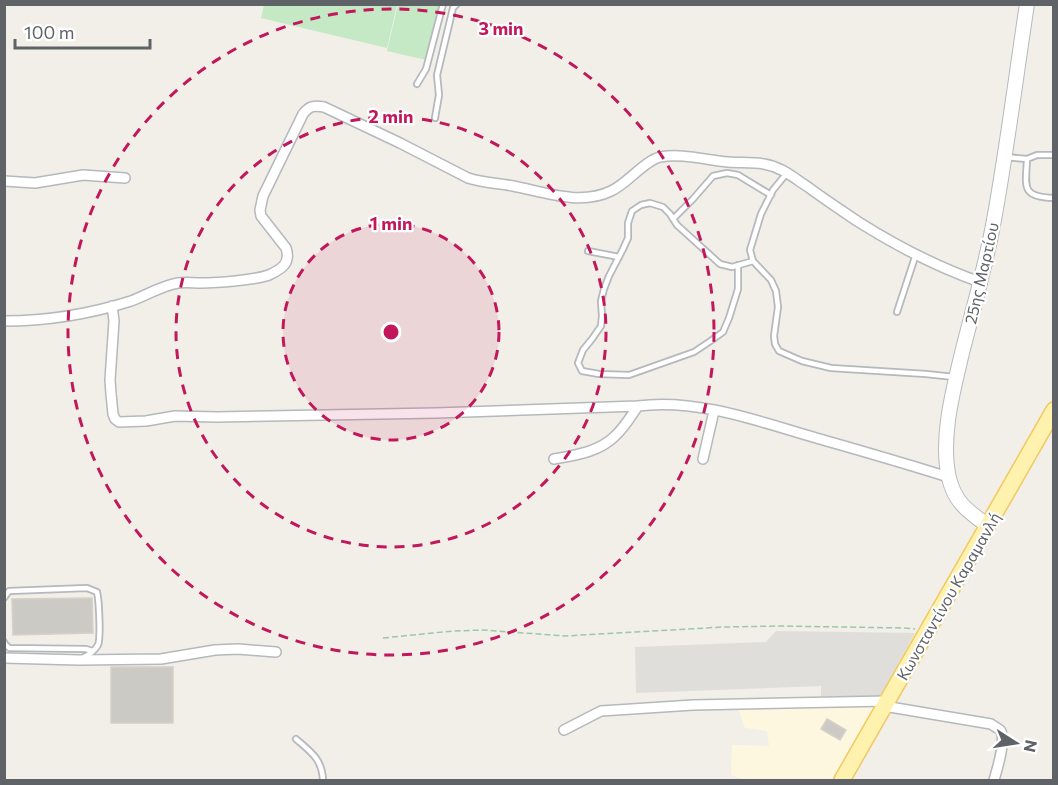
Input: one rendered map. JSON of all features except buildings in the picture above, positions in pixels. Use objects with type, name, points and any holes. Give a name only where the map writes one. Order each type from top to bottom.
[{"type":"main road","name":"25ης Μαρτίου","points":[[988,526],[957,500],[948,477],[946,438],[953,390],[993,221],[1027,4]]},
{"type":"main road","name":"Κωνσταντίνου Καραμανλή","points":[[842,780],[1053,410]]},
{"type":"street","points":[[4,321],[57,318],[102,310],[174,284],[255,278],[279,270],[288,260],[288,254],[286,248],[261,216],[261,204],[303,114],[312,106],[324,107],[468,178],[479,182],[505,184],[547,195],[583,197],[605,194],[615,190],[658,158],[689,156],[726,162],[772,165],[899,246],[980,282]]},
{"type":"street","points":[[4,182],[35,183],[83,174],[125,178]]},
{"type":"street","points":[[112,306],[114,321],[111,394],[113,414],[119,422],[146,422],[176,417],[436,413],[654,404],[680,405],[768,424],[948,477]]},
{"type":"street","points":[[554,459],[603,446],[616,436],[638,406]]},
{"type":"street","points":[[703,459],[714,411]]},
{"type":"street","points":[[4,658],[79,660],[161,658],[238,649],[276,652]]},
{"type":"street","points":[[564,730],[601,711],[693,705],[886,704],[991,724],[999,729],[1002,732],[1002,742],[994,780]]},
{"type":"lane","points":[[417,84],[426,69],[443,4]]},
{"type":"lane","points":[[435,118],[439,95],[437,75],[453,8],[457,4]]},
{"type":"lane","points":[[1004,157],[1027,159],[1037,154],[1053,155]]},
{"type":"lane","points":[[1027,159],[1027,190],[1032,195],[1053,198]]},
{"type":"lane","points":[[673,219],[713,176],[727,173],[738,175],[771,195]]},
{"type":"lane","points":[[787,173],[773,190],[761,214],[750,250],[753,261],[771,280],[776,291],[778,307],[774,336],[779,351],[802,361],[831,368],[956,378]]},
{"type":"lane","points":[[738,265],[738,289],[729,318],[723,332],[709,342],[694,352],[629,375],[582,371],[578,363],[583,350],[601,326],[604,289],[628,238],[628,223],[632,211],[641,205],[650,203],[663,207],[677,225],[720,264],[732,267],[738,265],[753,261]]},
{"type":"lane","points":[[588,251],[619,257]]},
{"type":"lane","points":[[897,312],[916,254]]},
{"type":"lane","points":[[4,598],[9,591],[87,588],[97,592],[99,644],[89,655],[79,660]]},
{"type":"lane","points":[[4,642],[9,648],[92,651]]},
{"type":"lane","points":[[296,739],[316,757],[322,769],[323,780]]},
{"type":"path","points":[[383,638],[463,631],[565,636],[782,626],[904,628],[928,631]]},
{"type":"shaded area","points":[[776,631],[915,633],[881,696],[821,696],[821,686],[636,693],[635,647],[766,642]]},
{"type":"shaded area","points":[[882,705],[837,780],[747,780],[731,775],[732,745],[769,746],[767,731],[745,728],[737,706]]},
{"type":"green space","points":[[264,4],[397,5],[387,48],[261,18]]},
{"type":"green space","points":[[398,5],[439,5],[426,60],[387,51]]}]
